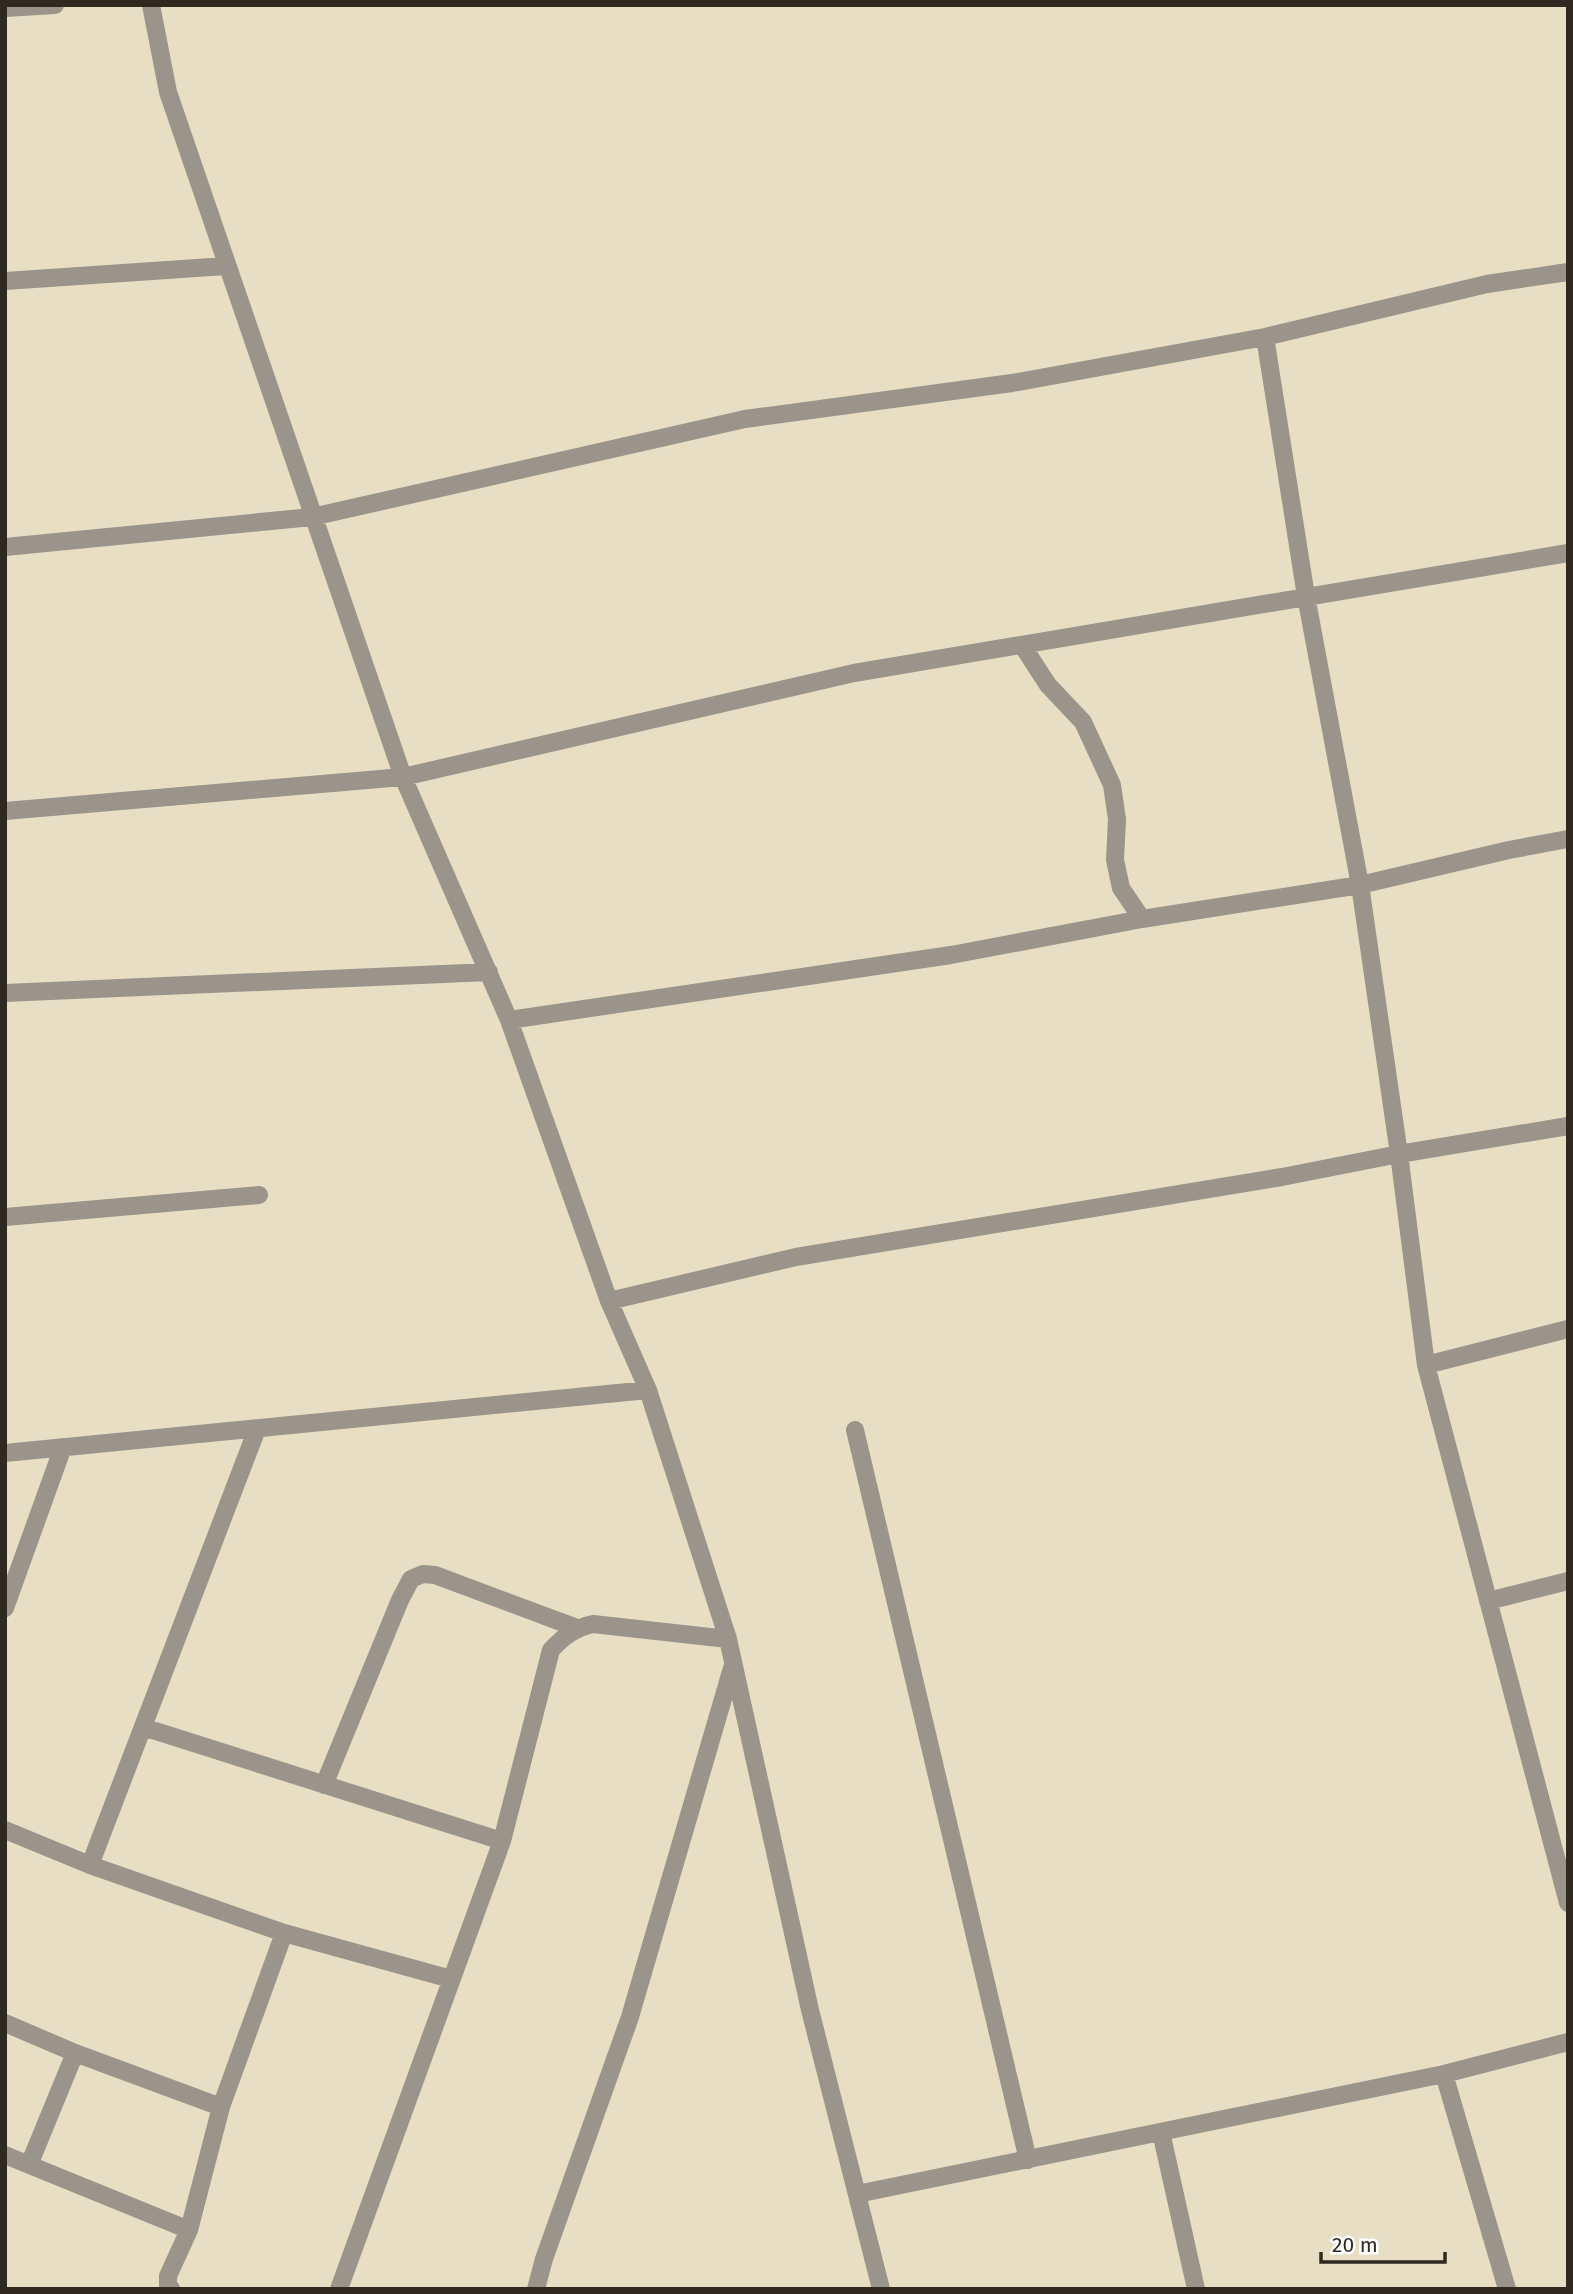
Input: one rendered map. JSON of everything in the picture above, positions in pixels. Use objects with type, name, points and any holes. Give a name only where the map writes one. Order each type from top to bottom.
[{"type":"street","points":[[5,8],[55,5]]},
{"type":"street","points":[[151,5],[168,92],[402,777],[509,1020],[609,1301],[648,1390],[729,1639],[810,2010],[880,2289]]},
{"type":"street","points":[[5,281],[226,266]]},
{"type":"street","points":[[5,547],[312,517],[745,419],[1012,383],[1265,337],[1487,285],[1568,272]]},
{"type":"street","points":[[1265,337],[1306,596],[1360,885],[1426,1365],[1488,1601],[1561,1853],[1568,1903]]},
{"type":"street","points":[[5,811],[402,777],[855,673],[1568,553]]},
{"type":"street","points":[[1022,645],[1048,684],[1083,722],[1112,785],[1117,819],[1115,860],[1121,888],[1142,919]]},
{"type":"street","points":[[509,1020],[951,955],[1142,919],[1360,885],[1568,839]]},
{"type":"street","points":[[5,993],[489,972]]},
{"type":"street","points":[[609,1301],[796,1257],[1282,1177],[1399,1154],[1568,1126]]},
{"type":"street","points":[[5,1217],[259,1195]]},
{"type":"street","points":[[1426,1365],[1568,1329]]},
{"type":"street","points":[[5,1453],[648,1390]]},
{"type":"street","points":[[90,1865],[257,1429]]},
{"type":"street","points":[[855,1430],[1028,2160]]},
{"type":"street","points":[[5,1608],[63,1447]]},
{"type":"street","points":[[324,1785],[411,1579],[423,1574],[435,1576],[577,1628]]},
{"type":"street","points":[[1488,1601],[1568,1581]]},
{"type":"street","points":[[339,2289],[502,1841],[551,1650],[577,1628],[593,1624],[729,1639]]},
{"type":"street","points":[[536,2289],[544,2259],[630,2017],[733,1666]]},
{"type":"street","points":[[143,1727],[502,1841]]},
{"type":"street","points":[[5,1830],[90,1865],[284,1933],[452,1979]]},
{"type":"street","points":[[171,2289],[168,2285],[169,2276],[189,2230],[220,2107],[284,1933]]},
{"type":"street","points":[[5,2023],[75,2053],[220,2107]]},
{"type":"street","points":[[857,2194],[1340,2093],[1444,2074],[1568,2042]]},
{"type":"street","points":[[29,2165],[75,2053]]},
{"type":"street","points":[[1444,2074],[1507,2289]]},
{"type":"street","points":[[1161,2132],[1196,2289]]},
{"type":"street","points":[[5,2155],[189,2230]]}]
